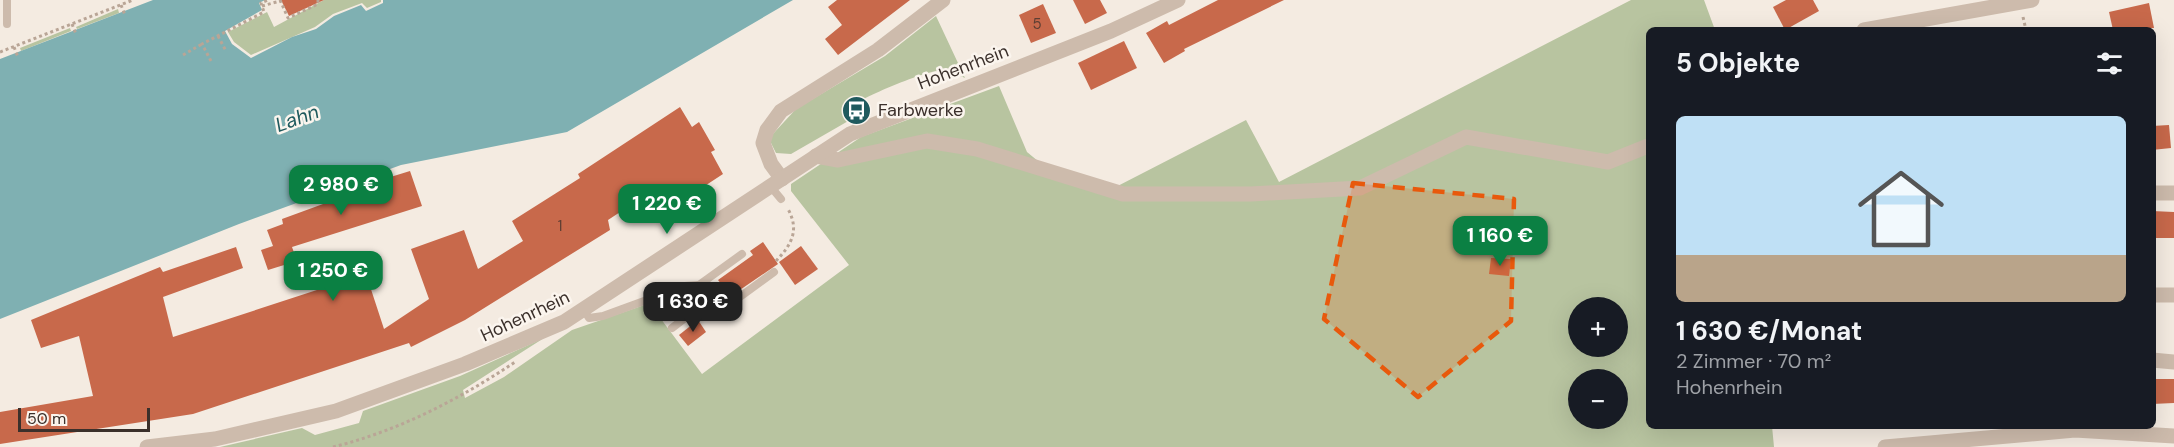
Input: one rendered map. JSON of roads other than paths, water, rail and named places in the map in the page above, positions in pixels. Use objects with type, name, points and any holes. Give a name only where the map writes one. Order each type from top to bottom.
[{"type":"street","points":[[776,183],[762,143],[767,130],[781,111],[878,50],[943,0]]},
{"type":"street","name":"Hohenrhein","points":[[147,447],[215,439],[336,411],[465,364],[564,322],[850,134],[1111,31],[1178,0]]},
{"type":"street","points":[[1881,27],[2032,0]]},
{"type":"street","points":[[816,156],[838,160],[927,141],[977,149],[1124,194],[1251,194],[1360,188],[1466,137],[1608,162],[1646,147]]},
{"type":"street","points":[[2156,193],[2174,193]]},
{"type":"street","points":[[2156,295],[2174,295]]},
{"type":"street","points":[[2156,360],[2174,362]]},
{"type":"street","points":[[1885,447],[2074,430],[2174,436]]},
{"type":"lane","points":[[7,0],[7,24]]},
{"type":"lane","points":[[776,183],[781,199]]},
{"type":"lane","points":[[584,310],[589,318],[603,316],[685,286],[699,285],[742,254]]},
{"type":"lane","points":[[699,285],[711,298],[726,307],[774,272]]},
{"type":"lane","points":[[672,328],[711,298]]},
{"type":"water","name":"Lahn","points":[[153,0],[265,0],[259,3],[262,10],[225,31],[232,44],[251,58],[292,37],[316,29],[334,16],[361,5],[366,11],[383,3],[383,0],[793,0],[567,132],[401,165],[239,224],[0,319],[0,59]]},
{"type":"place","name":"Farbwerke","points":[[857,110]]}]
